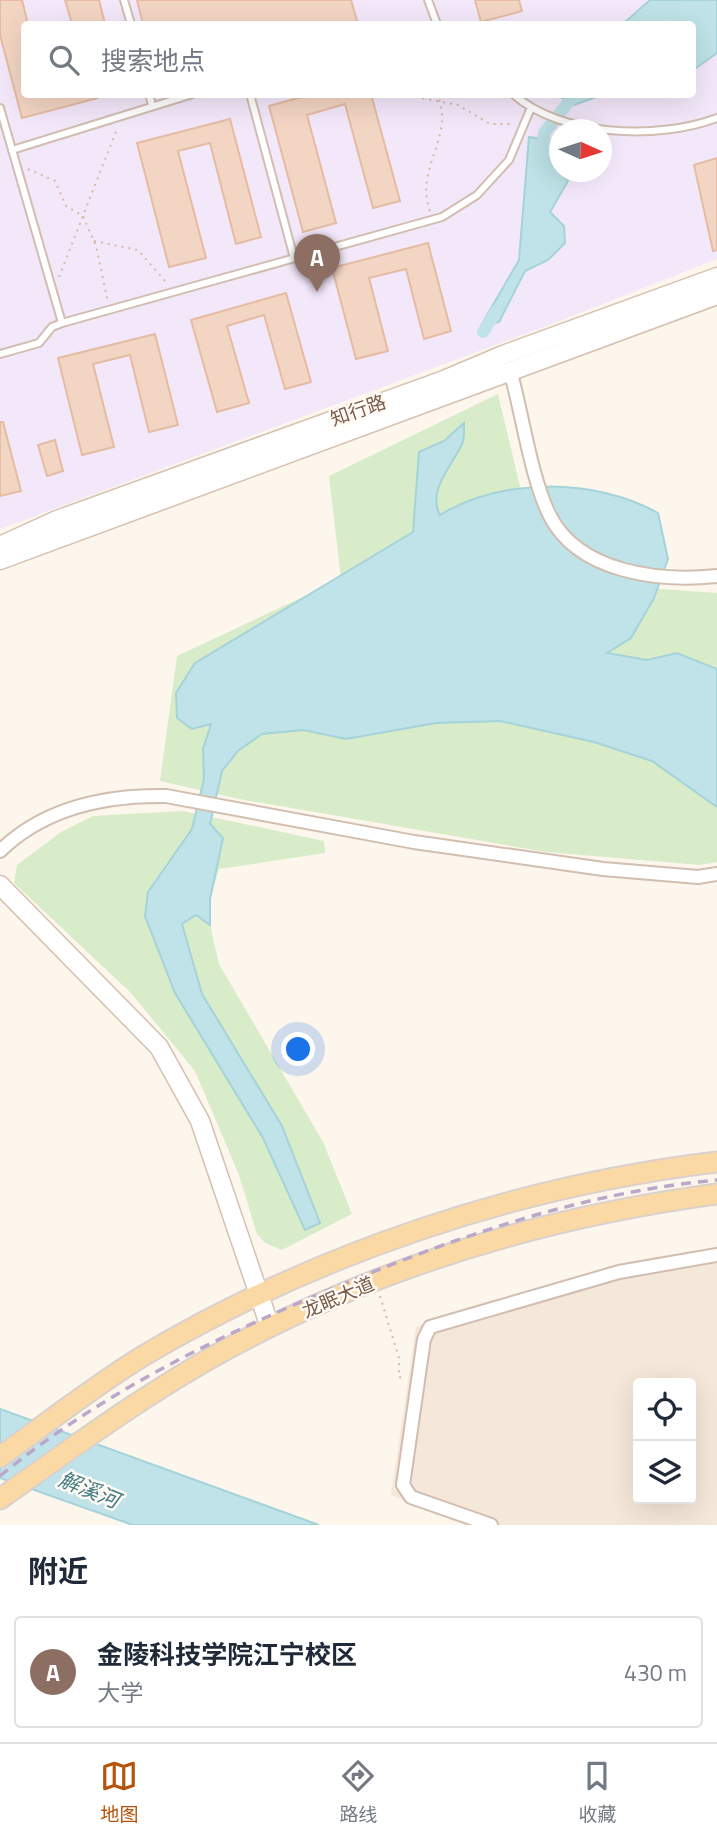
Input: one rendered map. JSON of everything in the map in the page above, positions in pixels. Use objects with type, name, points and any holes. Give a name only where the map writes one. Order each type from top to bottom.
[{"type":"main road","name":"龙眠大道","points":[[0,1457],[142,1357],[258,1295],[367,1249],[461,1217],[568,1187],[656,1169],[717,1162]]},
{"type":"main road","name":"龙眠大道","points":[[0,1499],[162,1387],[270,1327],[375,1282],[459,1251],[551,1223],[643,1204],[717,1194]]},
{"type":"street","name":"知行路","points":[[0,546],[57,520],[444,380],[503,355],[717,276]]},
{"type":"street","name":"知行路","points":[[0,560],[717,295]]},
{"type":"street","points":[[510,370],[543,497],[550,516],[569,541],[590,558],[617,567],[659,576],[717,576]]},
{"type":"street","points":[[0,851],[45,818],[81,804],[139,796],[188,800],[414,842],[603,869],[698,877],[717,874]]},
{"type":"street","points":[[0,885],[159,1047],[200,1121],[270,1327]]},
{"type":"street","points":[[491,1525],[411,1497],[403,1485],[424,1339],[430,1327],[619,1272],[717,1255]]},
{"type":"lane","points":[[124,0],[130,21]]},
{"type":"lane","points":[[428,0],[436,21]]},
{"type":"lane","points":[[150,98],[152,106]]},
{"type":"lane","points":[[12,150],[179,98]]},
{"type":"lane","points":[[251,98],[294,258]]},
{"type":"lane","points":[[518,98],[534,111],[573,123],[625,132],[662,131],[717,118]]},
{"type":"lane","points":[[0,108],[62,323]]},
{"type":"lane","points":[[0,354],[39,343],[52,327],[62,323],[433,219],[477,195],[509,160],[524,124],[534,111]]},
{"type":"path","points":[[428,98],[458,105],[490,124],[524,124]]},
{"type":"path","points":[[433,219],[424,193],[427,173],[442,134],[438,98]]},
{"type":"path","points":[[53,292],[123,115]]},
{"type":"path","points":[[17,167],[55,181],[66,206],[83,216],[93,241],[110,310]]},
{"type":"path","points":[[93,241],[138,250],[174,292]]},
{"type":"path","points":[[375,1282],[399,1358],[399,1377],[418,1381]]},
{"type":"shaded area","points":[[0,0],[717,0],[717,259],[552,324],[0,529]]},
{"type":"shaded area","points":[[717,1248],[717,1525],[474,1525],[391,1495],[416,1327],[481,1303],[648,1258]]},
{"type":"green space","points":[[498,394],[532,537],[618,586],[717,593],[717,862],[700,865],[546,852],[239,799],[160,781],[177,656],[341,579],[329,476]]},
{"type":"green space","points":[[183,811],[324,841],[325,853],[219,869],[210,899],[210,925],[219,964],[323,1142],[352,1214],[282,1250],[265,1243],[257,1234],[239,1175],[195,1071],[131,993],[14,883],[17,865],[61,832],[93,816]]},
{"type":"water","points":[[650,0],[717,0],[717,53],[696,68],[696,21],[626,21]]},
{"type":"water","points":[[562,98],[594,98],[574,105]]},
{"type":"water","points":[[529,137],[549,140],[549,182],[567,182],[550,212],[564,226],[565,243],[548,260],[525,271],[499,322],[482,324],[519,260]]},
{"type":"water","points":[[464,423],[462,444],[438,488],[436,497],[440,515],[492,494],[520,488],[549,487],[606,493],[633,501],[658,513],[668,559],[654,598],[631,638],[607,653],[647,660],[677,653],[717,669],[717,807],[652,761],[594,742],[500,721],[436,723],[346,739],[303,730],[262,734],[238,751],[222,771],[210,824],[223,838],[210,899],[210,925],[196,915],[182,924],[202,994],[282,1126],[320,1223],[305,1230],[263,1138],[175,993],[145,916],[148,892],[192,829],[204,779],[203,749],[211,724],[192,729],[177,718],[176,693],[195,663],[413,532],[419,452],[444,441]]},
{"type":"water","name":"解溪河","points":[[0,1409],[319,1525],[133,1525],[0,1478]]},
{"type":"building","points":[[0,0],[22,0],[27,21],[21,21],[21,98],[98,98],[22,118],[0,35]]},
{"type":"building","points":[[65,0],[99,0],[104,21],[71,21]]},
{"type":"building","points":[[137,0],[351,0],[357,21],[142,21]]},
{"type":"building","points":[[475,0],[519,0],[522,11],[481,21]]},
{"type":"building","points":[[298,98],[372,98],[400,201],[373,208],[345,104],[307,115],[336,223],[303,232],[269,106]]},
{"type":"building","points":[[230,119],[261,237],[236,244],[210,143],[178,151],[206,258],[169,267],[137,143]]},
{"type":"building","points":[[717,158],[717,250],[713,251],[694,165]]},
{"type":"building","points":[[428,243],[451,331],[424,339],[406,269],[369,278],[388,351],[356,359],[332,268]]},
{"type":"building","points":[[286,293],[311,382],[285,389],[264,315],[227,326],[249,403],[217,412],[191,320]]},
{"type":"building","points":[[155,334],[178,425],[149,432],[130,355],[93,364],[114,447],[82,455],[58,358]]},
{"type":"building","points":[[0,422],[3,422],[21,491],[0,496]]},
{"type":"building","points":[[55,440],[63,471],[47,476],[38,445]]},
{"type":"waterway","points":[[544,154],[544,133],[572,98]]},
{"type":"waterway","points":[[483,332],[497,310]]},
{"type":"railway","points":[[0,1476],[39,1446],[120,1392],[251,1324],[341,1285],[432,1249],[525,1218],[620,1194],[717,1180]]},
{"type":"place","name":"金陵科技学院江宁校区","points":[[317,292]]}]
